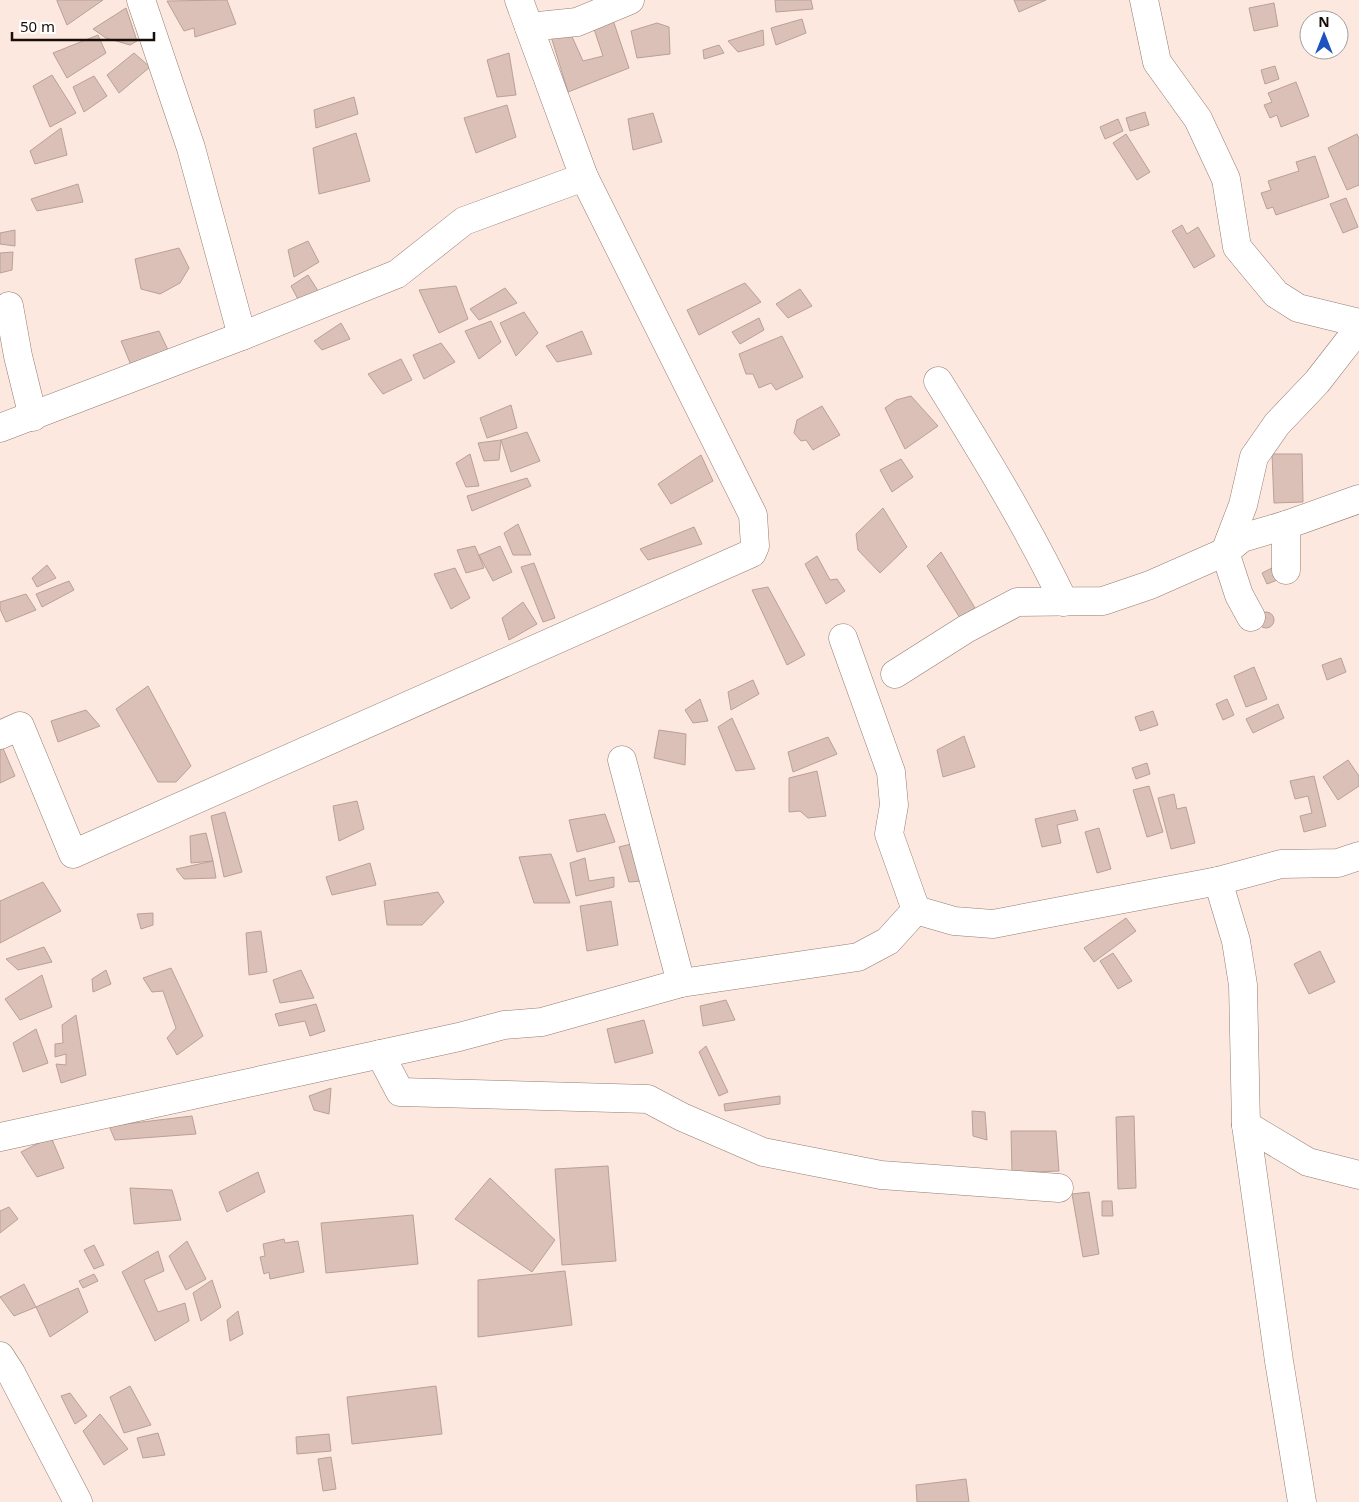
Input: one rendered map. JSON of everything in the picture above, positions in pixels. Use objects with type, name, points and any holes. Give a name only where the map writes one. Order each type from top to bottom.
[{"type":"street","points":[[140,0],[191,148],[242,336]]},
{"type":"street","points":[[0,735],[20,726],[72,854],[752,553],[755,546],[753,515],[584,177],[519,0]]},
{"type":"street","points":[[528,27],[577,22],[630,0]]},
{"type":"street","points":[[1144,0],[1157,62],[1198,119],[1226,179],[1237,247],[1276,294],[1298,308],[1359,322]]},
{"type":"street","points":[[0,428],[242,336],[397,274],[464,221],[584,177]]},
{"type":"street","points":[[8,306],[33,416]]},
{"type":"street","points":[[1250,617],[1239,595],[1225,552],[1243,504],[1254,457],[1277,424],[1317,382],[1359,328]]},
{"type":"street","points":[[938,381],[999,479],[1041,553],[1064,602]]},
{"type":"street","points":[[894,674],[966,629],[1017,602],[1103,601],[1150,585],[1225,552],[1242,538],[1286,525],[1359,499]]},
{"type":"street","points":[[1286,525],[1286,570]]},
{"type":"street","points":[[843,638],[891,772],[894,805],[889,834],[916,910]]},
{"type":"street","points":[[622,760],[681,983]]},
{"type":"street","points":[[916,910],[954,921],[993,924],[1218,880],[1281,864],[1338,863],[1359,856]]},
{"type":"street","points":[[1218,880],[1236,941],[1243,985],[1246,1124],[1279,1361],[1302,1502]]},
{"type":"street","points":[[0,1137],[380,1054],[504,1024],[542,1022],[681,983],[858,957],[888,941],[916,910]]},
{"type":"street","points":[[380,1054],[400,1092],[648,1099],[682,1117],[764,1152],[881,1174],[1059,1188]]},
{"type":"street","points":[[1246,1124],[1308,1162],[1359,1175]]},
{"type":"street","points":[[0,1356],[76,1501]]},
{"type":"building","points":[[57,0],[103,0],[67,25],[57,1]]},
{"type":"building","points":[[227,0],[236,24],[195,37],[194,28],[184,31],[167,1]]},
{"type":"building","points":[[775,0],[811,0],[813,9],[776,12]]},
{"type":"building","points":[[1014,0],[1046,0],[1019,12]]},
{"type":"building","points":[[1274,3],[1278,26],[1254,31],[1249,8]]},
{"type":"building","points":[[126,8],[137,41],[130,45],[106,38],[93,29]]},
{"type":"building","points":[[612,17],[629,68],[568,92],[550,33],[569,30],[583,61],[603,56],[593,26]]},
{"type":"building","points":[[802,19],[806,33],[776,45],[771,28]]},
{"type":"building","points":[[657,23],[669,27],[670,54],[637,58],[631,31]]},
{"type":"building","points":[[763,30],[764,45],[738,52],[728,41]]},
{"type":"building","points":[[98,35],[106,53],[67,78],[53,53]]},
{"type":"building","points":[[719,45],[724,53],[704,59],[703,50]]},
{"type":"building","points":[[134,53],[150,67],[119,93],[107,75]]},
{"type":"building","points":[[509,53],[516,95],[497,97],[487,60]]},
{"type":"building","points":[[1275,66],[1279,79],[1265,84],[1261,70]]},
{"type":"building","points":[[52,75],[76,113],[50,127],[33,86]]},
{"type":"building","points":[[94,76],[107,96],[84,112],[73,87]]},
{"type":"building","points":[[1296,82],[1309,116],[1281,127],[1277,115],[1270,118],[1264,105],[1272,102],[1268,93]]},
{"type":"building","points":[[354,97],[358,114],[316,128],[314,110]]},
{"type":"building","points":[[507,105],[516,137],[476,153],[464,118]]},
{"type":"building","points":[[1145,112],[1149,125],[1130,131],[1126,118]]},
{"type":"building","points":[[653,113],[662,142],[633,150],[628,119]]},
{"type":"building","points":[[1118,119],[1123,131],[1105,139],[1100,127]]},
{"type":"building","points":[[61,128],[67,155],[35,164],[30,151]]},
{"type":"building","points":[[356,133],[370,181],[319,194],[313,148]]},
{"type":"building","points":[[1126,134],[1150,172],[1137,180],[1113,143]]},
{"type":"building","points":[[1357,134],[1359,139],[1359,185],[1347,190],[1328,148]]},
{"type":"building","points":[[1315,156],[1329,197],[1276,215],[1273,207],[1267,209],[1261,193],[1271,190],[1268,181],[1299,171],[1296,162]]},
{"type":"building","points":[[78,184],[83,202],[37,211],[31,199]]},
{"type":"building","points":[[1346,198],[1358,227],[1343,233],[1330,204]]},
{"type":"building","points":[[1182,225],[1187,234],[1198,227],[1215,256],[1194,268],[1172,231]]},
{"type":"building","points":[[15,230],[15,246],[0,244],[0,233]]},
{"type":"building","points":[[308,241],[319,262],[294,277],[288,250]]},
{"type":"building","points":[[179,248],[189,268],[180,283],[160,294],[141,289],[135,259]]},
{"type":"building","points":[[13,252],[12,270],[0,273],[0,253]]},
{"type":"building","points":[[308,275],[320,294],[301,305],[291,286]]},
{"type":"building","points":[[745,283],[761,302],[699,335],[687,310]]},
{"type":"building","points":[[456,286],[468,319],[439,333],[419,290]]},
{"type":"building","points":[[505,288],[517,303],[479,320],[470,309]]},
{"type":"building","points":[[800,289],[812,306],[788,318],[776,304]]},
{"type":"building","points":[[524,312],[538,333],[516,356],[500,323]]},
{"type":"building","points":[[759,318],[764,330],[740,344],[732,332]]},
{"type":"building","points":[[491,321],[501,342],[479,359],[465,331]]},
{"type":"building","points":[[341,323],[350,339],[322,350],[314,341]]},
{"type":"building","points":[[159,331],[168,350],[131,365],[121,341]]},
{"type":"building","points":[[582,331],[592,354],[557,362],[546,346]]},
{"type":"building","points":[[782,336],[803,377],[776,390],[771,383],[759,388],[753,374],[746,374],[739,354]]},
{"type":"building","points":[[441,343],[455,362],[424,379],[413,355]]},
{"type":"building","points":[[401,359],[412,380],[383,394],[368,374]]},
{"type":"building","points":[[911,396],[938,426],[905,449],[885,408],[896,400]]},
{"type":"building","points":[[511,405],[517,428],[487,438],[480,418]]},
{"type":"building","points":[[822,406],[840,435],[813,450],[806,440],[801,441],[794,433],[797,420]]},
{"type":"building","points":[[527,432],[540,461],[511,472],[501,440]]},
{"type":"building","points":[[501,440],[499,460],[484,461],[478,443]]},
{"type":"building","points":[[470,454],[479,486],[466,487],[456,463]]},
{"type":"building","points":[[1272,454],[1302,454],[1303,502],[1274,503]]},
{"type":"building","points":[[701,455],[713,481],[671,504],[658,484]]},
{"type":"building","points":[[901,459],[913,477],[892,492],[880,470]]},
{"type":"building","points":[[527,478],[531,486],[472,511],[467,496]]},
{"type":"building","points":[[883,508],[907,547],[880,573],[858,550],[856,534]]},
{"type":"building","points":[[518,524],[531,555],[513,555],[504,533]]},
{"type":"building","points":[[694,527],[702,544],[648,560],[640,549]]},
{"type":"building","points":[[475,546],[484,568],[466,573],[457,550]]},
{"type":"building","points":[[500,546],[512,572],[493,581],[479,555]]},
{"type":"building","points":[[941,552],[975,608],[960,618],[927,566]]},
{"type":"building","points":[[817,556],[830,580],[837,579],[845,591],[826,604],[805,564]]},
{"type":"building","points":[[534,563],[555,618],[543,622],[521,567]]},
{"type":"building","points":[[47,565],[56,578],[37,587],[32,578]]},
{"type":"building","points":[[1274,567],[1280,579],[1267,584],[1262,573]]},
{"type":"building","points":[[455,568],[470,598],[451,609],[434,574]]},
{"type":"building","points":[[69,581],[74,590],[42,607],[36,594]]},
{"type":"building","points":[[768,587],[805,655],[787,665],[752,590]]},
{"type":"building","points":[[26,594],[36,610],[6,622],[0,609],[0,602]]},
{"type":"building","points":[[523,602],[537,624],[509,640],[502,618]]},
{"type":"building","points":[[1263,612],[1269,612],[1274,617],[1272,626],[1263,628],[1258,623],[1258,617]]},
{"type":"building","points":[[1341,658],[1346,672],[1327,680],[1322,665]]},
{"type":"building","points":[[1254,667],[1267,699],[1246,707],[1234,676]]},
{"type":"building","points":[[753,680],[759,694],[731,710],[728,692]]},
{"type":"building","points":[[148,686],[191,766],[176,782],[158,782],[116,709]]},
{"type":"building","points":[[700,699],[708,721],[693,723],[685,710]]},
{"type":"building","points":[[1227,699],[1234,715],[1223,720],[1216,704]]},
{"type":"building","points":[[1278,704],[1284,718],[1253,733],[1246,719]]},
{"type":"building","points":[[86,710],[100,726],[58,742],[51,721]]},
{"type":"building","points":[[1153,711],[1158,725],[1140,731],[1135,717]]},
{"type":"building","points":[[732,718],[755,769],[736,771],[718,727]]},
{"type":"building","points":[[659,730],[686,734],[685,765],[654,758]]},
{"type":"building","points":[[964,736],[975,767],[943,777],[937,750]]},
{"type":"building","points":[[828,737],[837,754],[793,772],[788,752]]},
{"type":"building","points":[[2,746],[15,776],[0,783],[0,747]]},
{"type":"building","points":[[1348,760],[1359,776],[1359,786],[1338,800],[1323,777]]},
{"type":"building","points":[[1147,763],[1150,774],[1136,779],[1132,768]]},
{"type":"building","points":[[817,771],[826,816],[808,818],[800,811],[789,812],[789,778]]},
{"type":"building","points":[[1314,776],[1326,826],[1304,832],[1300,816],[1312,813],[1308,796],[1295,799],[1290,781]]},
{"type":"building","points":[[1149,786],[1163,832],[1147,837],[1133,790]]},
{"type":"building","points":[[1174,794],[1177,809],[1186,807],[1195,843],[1171,849],[1158,798]]},
{"type":"building","points":[[357,801],[364,829],[339,841],[333,806]]},
{"type":"building","points":[[1075,810],[1078,820],[1057,825],[1061,843],[1042,847],[1035,819]]},
{"type":"building","points":[[225,812],[242,872],[224,877],[211,816]]},
{"type":"building","points":[[605,814],[615,842],[577,852],[569,820]]},
{"type":"building","points":[[1099,828],[1111,869],[1097,873],[1085,832]]},
{"type":"building","points":[[206,833],[213,861],[191,863],[190,836]]},
{"type":"building","points":[[635,843],[643,881],[629,882],[619,847]]},
{"type":"building","points":[[551,854],[570,903],[534,903],[519,857]]},
{"type":"building","points":[[585,858],[589,881],[614,877],[614,887],[576,896],[570,863]]},
{"type":"building","points":[[213,861],[216,878],[184,879],[176,869]]},
{"type":"building","points":[[370,863],[376,885],[332,895],[326,877]]},
{"type":"building","points":[[43,882],[61,911],[0,943],[0,901]]},
{"type":"building","points":[[438,892],[444,902],[422,925],[387,925],[384,901]]},
{"type":"building","points":[[611,901],[618,945],[587,951],[580,906]]},
{"type":"building","points":[[153,913],[153,925],[141,929],[137,914]]},
{"type":"building","points":[[1126,918],[1136,931],[1094,962],[1084,948]]},
{"type":"building","points":[[261,931],[267,972],[249,975],[246,933]]},
{"type":"building","points":[[44,947],[52,962],[18,970],[6,959]]},
{"type":"building","points":[[1320,951],[1335,982],[1309,994],[1294,964]]},
{"type":"building","points":[[1113,953],[1132,981],[1118,989],[1100,961]]},
{"type":"building","points":[[171,968],[203,1036],[177,1055],[167,1038],[176,1028],[163,991],[152,992],[143,978]]},
{"type":"building","points":[[106,970],[111,984],[93,992],[92,979]]},
{"type":"building","points":[[301,970],[314,998],[280,1003],[273,980]]},
{"type":"building","points":[[42,975],[52,1007],[20,1020],[5,999]]},
{"type":"building","points":[[726,1000],[735,1020],[703,1026],[700,1006]]},
{"type":"building","points":[[316,1004],[325,1031],[310,1036],[305,1021],[279,1026],[275,1014]]},
{"type":"building","points":[[76,1015],[86,1075],[61,1083],[56,1064],[66,1065],[66,1054],[55,1057],[55,1044],[63,1043],[62,1025]]},
{"type":"building","points":[[644,1020],[653,1053],[615,1063],[607,1029]]},
{"type":"building","points":[[36,1029],[48,1063],[23,1072],[13,1043]]},
{"type":"building","points":[[706,1046],[728,1092],[719,1096],[699,1052]]},
{"type":"building","points":[[331,1088],[329,1114],[314,1110],[309,1096]]},
{"type":"building","points":[[780,1096],[780,1104],[725,1111],[724,1104]]},
{"type":"building","points":[[972,1111],[985,1112],[987,1140],[973,1136]]},
{"type":"building","points":[[192,1116],[196,1134],[115,1140],[109,1126]]},
{"type":"building","points":[[1134,1116],[1136,1188],[1118,1189],[1116,1117]]},
{"type":"building","points":[[1011,1131],[1056,1131],[1059,1171],[1012,1173]]},
{"type":"building","points":[[51,1137],[64,1168],[37,1177],[21,1152]]},
{"type":"building","points":[[608,1166],[616,1261],[562,1265],[555,1169]]},
{"type":"building","points":[[258,1172],[265,1192],[227,1212],[219,1192]]},
{"type":"building","points":[[490,1178],[555,1240],[532,1272],[455,1219]]},
{"type":"building","points":[[130,1188],[172,1190],[181,1220],[134,1224]]},
{"type":"building","points":[[1089,1192],[1099,1254],[1083,1257],[1072,1194]]},
{"type":"building","points":[[1102,1201],[1112,1201],[1113,1216],[1102,1216]]},
{"type":"building","points":[[9,1207],[18,1219],[0,1233],[0,1211]]},
{"type":"building","points":[[413,1215],[418,1264],[326,1273],[321,1223]]},
{"type":"building","points":[[284,1239],[285,1243],[298,1241],[304,1272],[270,1279],[269,1272],[264,1274],[260,1257],[265,1256],[263,1244]]},
{"type":"building","points":[[187,1241],[206,1279],[186,1290],[169,1256]]},
{"type":"building","points":[[94,1245],[104,1265],[94,1269],[84,1250]]},
{"type":"building","points":[[158,1251],[164,1271],[144,1280],[158,1312],[185,1303],[189,1321],[155,1341],[122,1272]]},
{"type":"building","points":[[565,1271],[572,1325],[478,1337],[478,1280]]},
{"type":"building","points":[[94,1274],[98,1281],[83,1288],[79,1281]]},
{"type":"building","points":[[212,1280],[221,1307],[201,1321],[193,1293]]},
{"type":"building","points":[[24,1284],[36,1307],[14,1316],[0,1297]]},
{"type":"building","points":[[78,1288],[88,1312],[50,1337],[36,1307]]},
{"type":"building","points":[[238,1311],[243,1334],[230,1341],[227,1320]]},
{"type":"building","points":[[130,1386],[151,1425],[124,1433],[110,1397]]},
{"type":"building","points":[[436,1386],[442,1434],[352,1444],[347,1397]]},
{"type":"building","points":[[70,1393],[87,1416],[75,1424],[61,1396]]},
{"type":"building","points":[[100,1414],[128,1449],[104,1465],[83,1431]]},
{"type":"building","points":[[158,1433],[165,1455],[143,1458],[137,1438]]},
{"type":"building","points":[[329,1434],[331,1451],[297,1454],[296,1437]]},
{"type":"building","points":[[331,1457],[336,1489],[323,1491],[318,1459]]},
{"type":"building","points":[[966,1479],[969,1502],[917,1502],[916,1485]]}]
